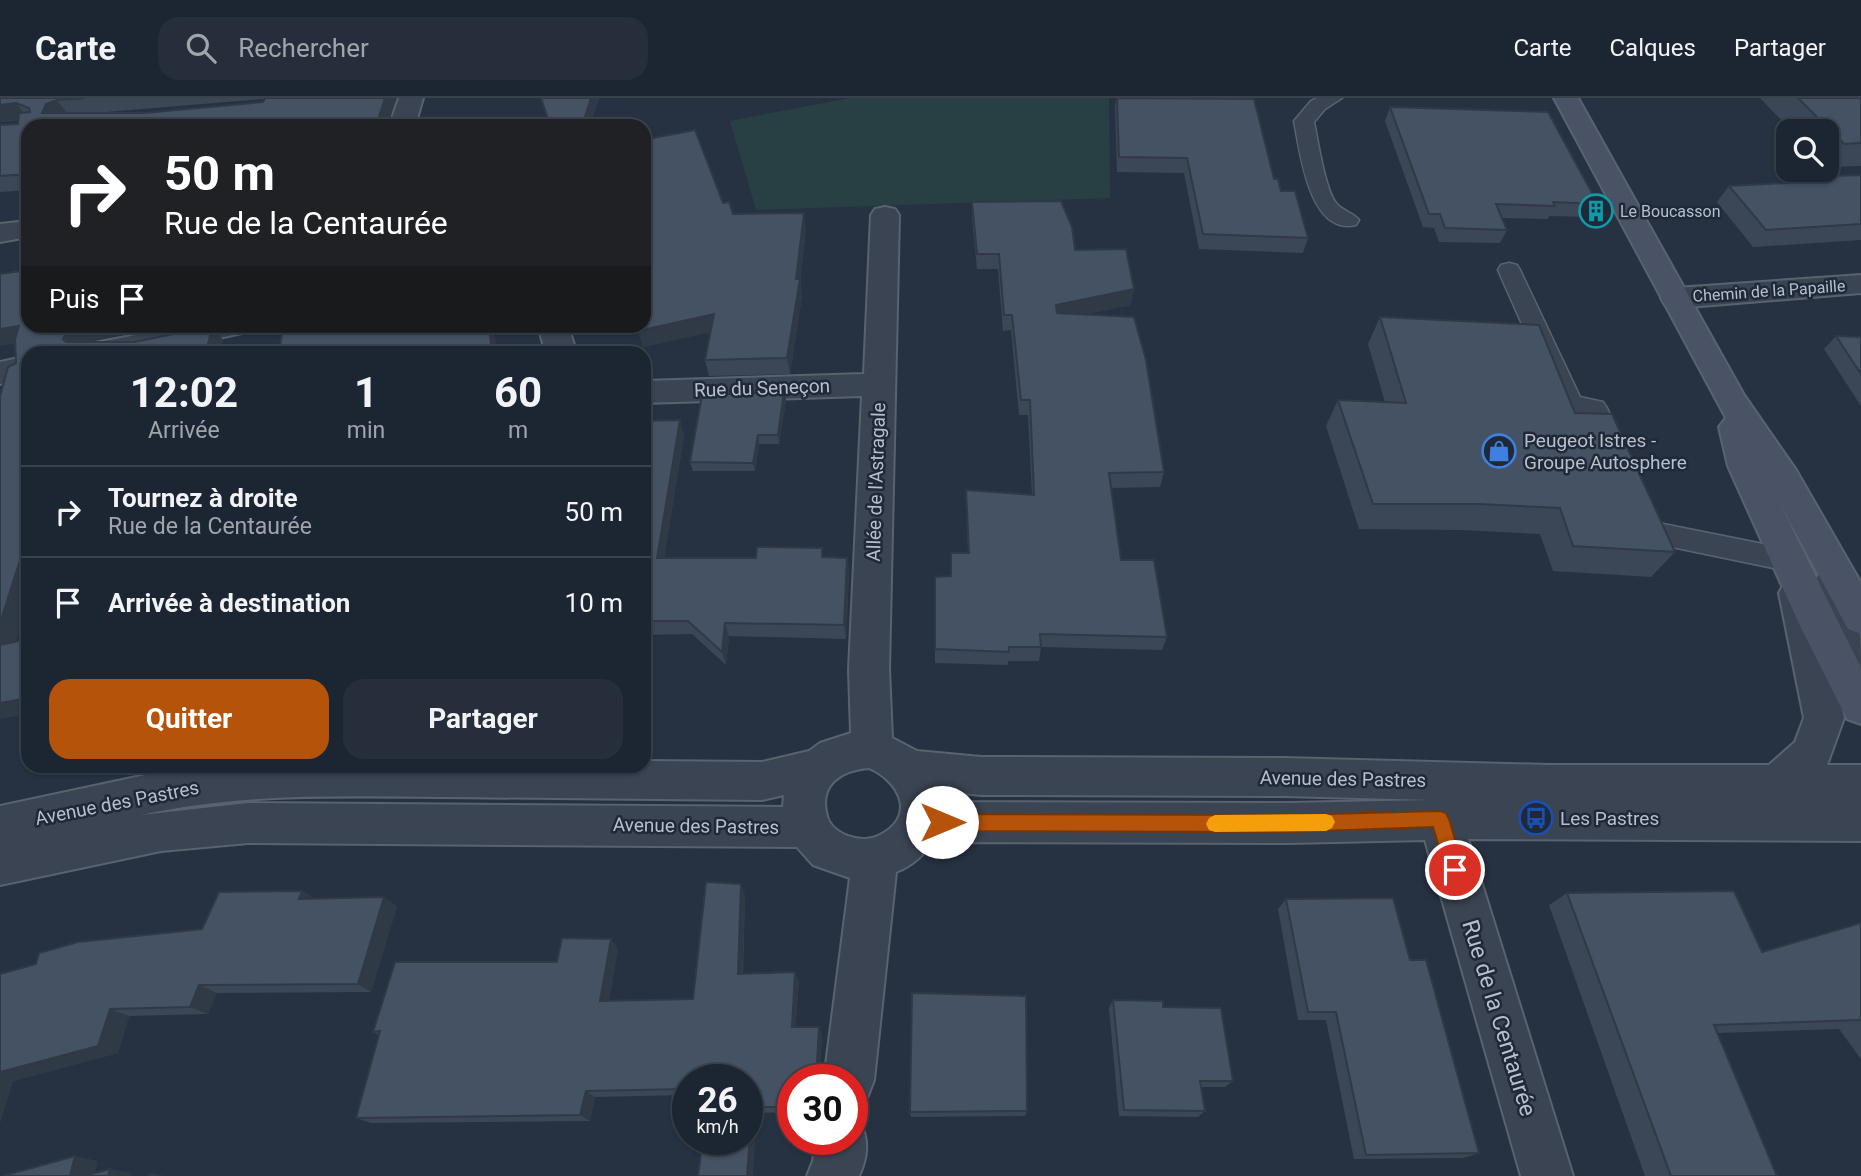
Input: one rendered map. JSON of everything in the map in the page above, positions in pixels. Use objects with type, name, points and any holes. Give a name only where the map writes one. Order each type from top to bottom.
[{"type":"main road","points":[[1566,98],[1731,401],[1784,479],[1861,618]]},
{"type":"main road","points":[[1731,401],[1745,466],[1791,567],[1861,706]]},
{"type":"street","points":[[404,119],[411,98]]},
{"type":"street","name":"Allée de l'Astragale","points":[[872,749],[869,669],[885,215]]},
{"type":"street","points":[[0,233],[21,230]]},
{"type":"street","name":"Chemin de la Papaille","points":[[1676,298],[1861,284]]},
{"type":"street","points":[[133,346],[197,333]]},
{"type":"street","points":[[0,373],[21,368]]},
{"type":"street","name":"Rue du Seneçon","points":[[651,392],[880,384]]},
{"type":"street","points":[[1833,566],[1837,596],[1861,664]]},
{"type":"street","points":[[1781,802],[1811,754],[1824,718],[1791,567]]},
{"type":"street","points":[[872,749],[891,754],[910,769],[921,790],[924,806],[920,822],[909,838],[893,852],[875,859],[854,859],[835,854],[819,843],[807,827],[803,812],[804,796],[810,780],[820,767],[835,756],[853,750],[872,749]]},
{"type":"street","name":"Avenue des Pastres","points":[[0,826],[169,789],[251,781],[345,777],[762,781],[820,767]]},
{"type":"street","name":"Avenue des Pastres","points":[[910,769],[981,776],[1297,778],[1549,784],[1781,802],[1861,821]]},
{"type":"street","name":"Avenue des Pastres","points":[[920,822],[1290,823],[1440,819],[1781,802],[1861,784]]},
{"type":"street","name":"Avenue des Pastres","points":[[1781,802],[1861,846]]},
{"type":"street","name":"Rue de la Centaurée","points":[[1440,819],[1547,1176]]},
{"type":"street","name":"Avenue des Pastres","points":[[0,864],[161,831],[248,823],[807,827]]},
{"type":"street","points":[[851,1064],[875,859]]},
{"type":"street","points":[[833,1176],[840,1155]]},
{"type":"lane","points":[[1332,98],[1318,105],[1304,121],[1313,167],[1327,207],[1348,220]]},
{"type":"lane","points":[[1508,270],[1571,405],[1594,408],[1621,470]]},
{"type":"lane","points":[[1632,495],[1648,532],[1791,567]]},
{"type":"green space","points":[[850,98],[1109,98],[1110,198],[756,210],[730,121]]},
{"type":"building","points":[[0,98],[85,98],[57,100],[46,104],[42,113],[144,113],[263,102],[265,98],[385,98],[378,119],[21,119],[21,174],[0,176],[0,125],[18,124],[19,113],[30,112],[29,108],[16,103],[0,105]]},
{"type":"building","points":[[541,98],[591,98],[584,119],[548,119]]},
{"type":"building","points":[[1117,98],[1254,99],[1274,179],[1278,179],[1281,191],[1295,191],[1308,238],[1203,234],[1187,158],[1119,157]]},
{"type":"building","points":[[1798,98],[1861,98],[1861,143],[1844,144],[1839,139],[1839,119],[1819,119]]},
{"type":"building","points":[[1390,107],[1548,112],[1598,204],[1496,204],[1507,230],[1445,228],[1440,214],[1429,214]]},
{"type":"building","points":[[695,130],[723,203],[729,202],[733,214],[804,213],[796,279],[800,279],[787,358],[705,360],[714,314],[651,328],[651,138]]},
{"type":"building","points":[[1861,175],[1861,224],[1766,230],[1729,186],[1839,182],[1839,176]]},
{"type":"building","points":[[1061,201],[1072,227],[1075,250],[1126,249],[1134,289],[1056,305],[1057,313],[1134,317],[1146,360],[1164,472],[1109,473],[1121,560],[1154,560],[1167,637],[1040,634],[1041,647],[1009,647],[1009,652],[935,649],[935,577],[951,576],[951,553],[969,553],[966,490],[1034,495],[1030,400],[1021,400],[1012,315],[1004,315],[999,254],[977,254],[972,202]]},
{"type":"building","points":[[21,271],[21,333],[66,333],[63,339],[66,342],[135,342],[178,333],[210,333],[208,346],[21,346],[21,557],[0,623],[0,396],[8,367],[16,363],[15,339],[19,326],[0,329],[0,274]]},
{"type":"building","name":"Peugeot Istres - Groupe Autosphere","points":[[1380,317],[1539,325],[1575,413],[1612,414],[1675,552],[1573,546],[1560,508],[1479,504],[1373,504],[1338,400],[1406,403]]},
{"type":"building","points":[[282,333],[490,333],[491,346],[280,346]]},
{"type":"building","points":[[1836,336],[1861,337],[1861,374]]},
{"type":"building","points":[[784,392],[778,435],[758,435],[753,463],[690,462],[702,395]]},
{"type":"building","points":[[680,420],[657,558],[756,558],[757,547],[822,548],[822,557],[847,558],[844,625],[725,623],[722,652],[688,621],[651,621],[651,421]]},
{"type":"building","points":[[21,640],[21,699],[0,703],[0,645]]},
{"type":"building","points":[[706,882],[741,884],[738,974],[795,972],[792,1027],[819,1027],[817,1064],[777,1064],[777,1107],[763,1107],[763,1064],[672,1064],[672,1089],[586,1091],[580,1115],[356,1118],[380,1031],[373,1032],[395,962],[557,962],[562,938],[611,939],[600,1001],[693,999]]},
{"type":"building","points":[[302,891],[299,899],[384,897],[358,984],[199,985],[190,1007],[110,1009],[98,1046],[0,1072],[0,974],[36,964],[39,953],[78,942],[202,929],[219,892]]},
{"type":"building","points":[[1734,891],[1762,952],[1861,923],[1861,1020],[1714,1025],[1777,1176],[1671,1176],[1567,893]]},
{"type":"building","points":[[1393,898],[1410,960],[1426,960],[1479,1153],[1366,1155],[1336,1012],[1308,1012],[1286,899]]},
{"type":"building","points":[[912,993],[1026,996],[1027,1111],[910,1112]]},
{"type":"building","points":[[1113,1000],[1163,1001],[1163,1007],[1221,1008],[1233,1081],[1200,1081],[1205,1111],[1124,1110]]},
{"type":"building","points":[[701,1155],[749,1155],[747,1176],[698,1176]]},
{"type":"building","points":[[75,1156],[70,1176],[3,1176]]},
{"type":"building","points":[[110,1169],[108,1176],[84,1176]]},
{"type":"slow traffic","points":[[1215,824],[1326,822]]},
{"type":"place","name":"Le Boucasson","points":[[1596,211]]},
{"type":"place","name":"Peugeot Istres - Groupe Autosphere","points":[[1499,451]]},
{"type":"place","name":"Les Pastres","points":[[1536,818]]},
{"type":"route","points":[[942,822],[1208,824],[1440,819],[1455,870]]}]
